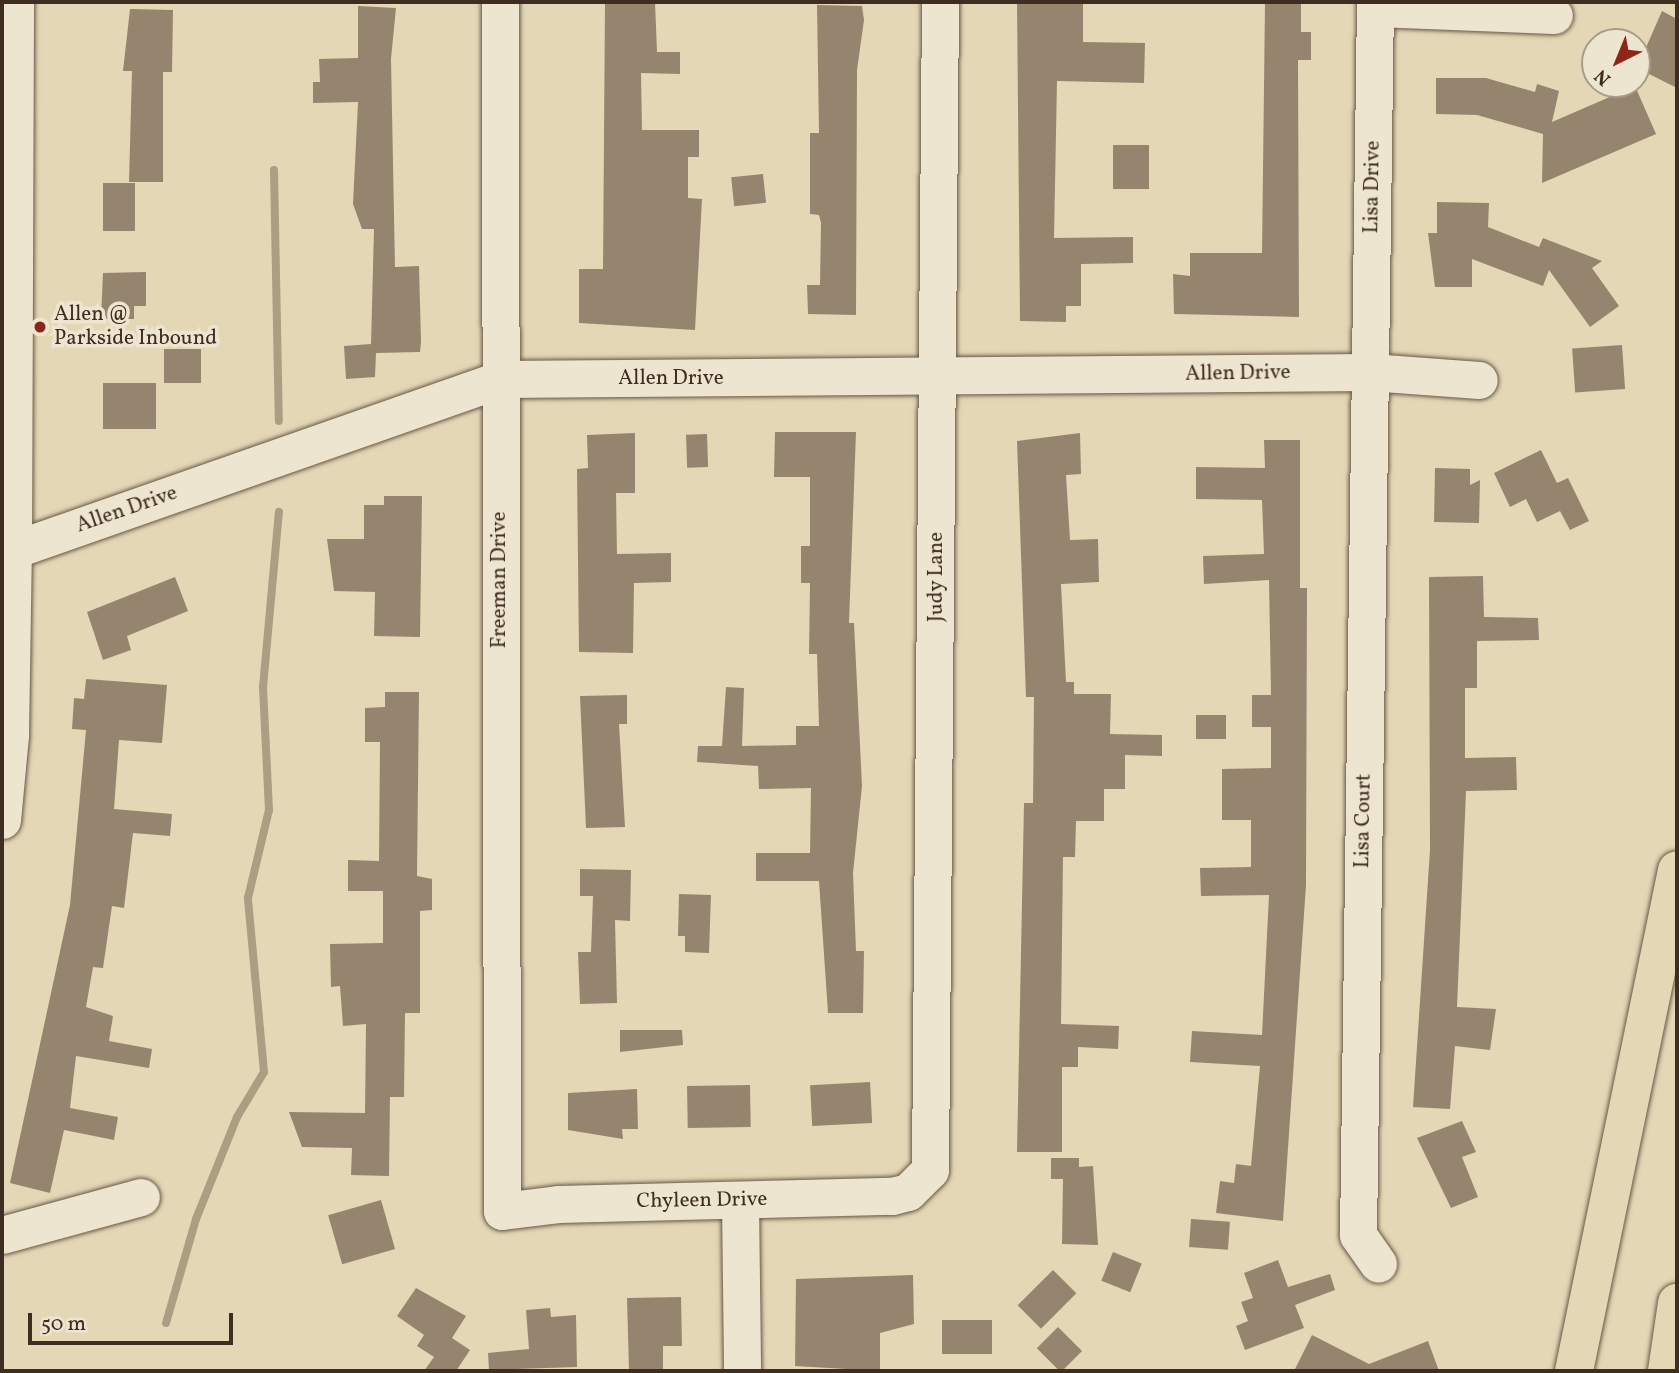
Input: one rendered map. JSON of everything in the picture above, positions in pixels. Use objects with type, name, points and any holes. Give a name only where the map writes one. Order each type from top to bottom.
[{"type":"highway","points":[[1574,1371],[1677,870]]},
{"type":"highway","points":[[1667,1371],[1677,1303]]},
{"type":"street","points":[[2,820],[10,735],[8,90],[15,2]]},
{"type":"street","name":"Freeman Drive","points":[[498,1158],[500,2]]},
{"type":"street","name":"Judy Lane","points":[[932,1153],[940,2]]},
{"type":"street","points":[[1376,5],[1554,15]]},
{"type":"street","name":"Lisa Drive","points":[[1370,372],[1376,5]]},
{"type":"street","name":"Allen Drive","points":[[8,549],[500,379],[938,378],[1370,372],[1479,380]]},
{"type":"street","name":"Lisa Court","points":[[1370,372],[1358,1235],[1378,1265]]},
{"type":"street","name":"Chyleen Drive","points":[[498,1158],[502,1211],[558,1204],[740,1201],[908,1192],[930,1170],[932,1153]]},
{"type":"street","points":[[2,1235],[141,1197]]},
{"type":"street","points":[[740,1201],[742,1371]]},
{"type":"building","points":[[655,2],[657,52],[680,52],[680,74],[641,73],[642,130],[699,130],[699,157],[688,157],[688,198],[702,199],[695,330],[579,323],[579,269],[603,269],[605,3]]},
{"type":"building","points":[[1017,2],[1083,3],[1083,42],[1145,43],[1144,83],[1057,81],[1054,238],[1133,237],[1133,263],[1081,264],[1081,306],[1066,306],[1066,322],[1020,321]]},
{"type":"building","points":[[1265,2],[1301,2],[1301,32],[1311,32],[1311,60],[1298,60],[1299,317],[1174,314],[1173,274],[1190,276],[1190,253],[1262,253]]},
{"type":"building","points":[[817,5],[862,6],[864,20],[857,70],[856,315],[808,314],[807,285],[820,285],[821,223],[819,215],[810,214],[810,133],[819,133]]},
{"type":"building","points":[[358,6],[396,8],[391,59],[395,267],[419,266],[421,342],[420,352],[376,353],[375,377],[346,379],[344,346],[371,344],[374,229],[362,229],[353,204],[358,102],[313,103],[313,82],[320,82],[319,59],[358,58]]},
{"type":"building","points":[[130,9],[173,10],[172,72],[163,72],[163,182],[129,182],[132,71],[123,71]]},
{"type":"building","points":[[1662,11],[1677,19],[1677,88],[1651,75],[1651,36]]},
{"type":"building","points":[[1436,78],[1486,78],[1535,92],[1537,84],[1559,91],[1552,122],[1607,98],[1640,98],[1656,134],[1542,183],[1543,134],[1477,115],[1436,114]]},
{"type":"building","points":[[1113,145],[1149,145],[1149,189],[1113,189]]},
{"type":"building","points":[[763,174],[766,203],[734,206],[731,177]]},
{"type":"building","points":[[103,183],[135,183],[135,231],[103,231]]},
{"type":"building","points":[[1437,202],[1489,203],[1488,227],[1539,247],[1543,238],[1602,261],[1592,268],[1619,306],[1590,327],[1549,270],[1543,286],[1472,259],[1472,287],[1435,287],[1428,233],[1437,233]]},
{"type":"building","points":[[146,272],[146,306],[134,306],[134,319],[101,319],[103,273]]},
{"type":"building","points":[[1622,345],[1625,389],[1575,392],[1572,348]]},
{"type":"building","points":[[164,349],[201,349],[201,383],[164,383]]},
{"type":"building","points":[[103,383],[156,383],[156,429],[103,429]]},
{"type":"building","points":[[775,432],[856,432],[849,623],[854,623],[862,786],[853,873],[856,951],[864,951],[863,1013],[828,1013],[819,881],[756,881],[756,853],[810,853],[811,788],[759,789],[758,766],[697,762],[698,746],[722,746],[726,687],[744,688],[742,746],[796,745],[796,726],[819,726],[817,654],[809,654],[810,583],[801,583],[801,546],[810,546],[810,477],[774,477]]},
{"type":"building","points":[[635,433],[635,493],[616,493],[617,554],[671,553],[671,582],[634,583],[633,653],[579,652],[577,469],[588,468],[587,435]]},
{"type":"building","points":[[1080,433],[1081,474],[1066,475],[1070,540],[1098,539],[1099,582],[1061,584],[1066,682],[1074,682],[1074,694],[1111,694],[1110,734],[1162,735],[1162,756],[1125,755],[1125,789],[1104,789],[1104,821],[1076,821],[1075,857],[1063,857],[1061,1024],[1119,1026],[1118,1049],[1078,1047],[1078,1067],[1062,1067],[1062,1152],[1017,1152],[1024,803],[1033,803],[1034,697],[1026,697],[1017,441]]},
{"type":"building","points":[[707,434],[708,467],[687,468],[686,435]]},
{"type":"building","points":[[1264,440],[1300,440],[1300,588],[1307,588],[1306,885],[1283,1221],[1216,1213],[1220,1181],[1234,1183],[1236,1164],[1251,1166],[1260,1066],[1190,1062],[1192,1031],[1262,1035],[1269,895],[1201,896],[1200,868],[1251,867],[1251,820],[1222,820],[1222,769],[1271,768],[1271,727],[1252,727],[1252,695],[1271,695],[1269,580],[1204,584],[1203,556],[1264,554],[1262,500],[1196,499],[1196,467],[1265,468]]},
{"type":"building","points":[[1541,450],[1557,483],[1568,478],[1589,521],[1570,530],[1560,511],[1537,522],[1526,499],[1510,507],[1494,473]]},
{"type":"building","points":[[1435,468],[1470,469],[1470,485],[1480,480],[1479,523],[1434,522]]},
{"type":"building","points":[[384,496],[422,496],[420,637],[374,636],[375,592],[334,591],[327,539],[364,539],[364,505],[384,505]]},
{"type":"building","points":[[1483,576],[1484,617],[1538,618],[1539,640],[1477,641],[1477,688],[1465,688],[1465,758],[1516,757],[1517,790],[1466,791],[1457,1007],[1496,1009],[1490,1050],[1455,1046],[1450,1109],[1413,1107],[1430,850],[1429,577]]},
{"type":"building","points":[[175,577],[188,611],[127,636],[131,650],[103,660],[87,612]]},
{"type":"building","points":[[86,679],[167,685],[162,743],[119,740],[114,809],[172,814],[170,836],[133,833],[124,908],[112,906],[103,968],[93,967],[86,1007],[113,1016],[109,1041],[152,1049],[149,1068],[76,1056],[70,1108],[118,1117],[114,1140],[64,1130],[50,1193],[10,1183],[70,905],[86,730],[72,729],[74,698],[84,699]]},
{"type":"building","points":[[385,692],[419,692],[417,876],[432,879],[432,910],[420,911],[420,1013],[405,1013],[404,1097],[390,1097],[389,1176],[351,1175],[352,1148],[302,1147],[289,1112],[365,1113],[366,1024],[343,1026],[340,986],[331,987],[330,944],[383,943],[383,891],[348,891],[348,860],[379,861],[380,742],[365,742],[365,708],[385,707]]},
{"type":"building","points":[[627,695],[627,724],[619,724],[625,827],[586,828],[580,696]]},
{"type":"building","points":[[1196,715],[1226,715],[1226,739],[1196,739]]},
{"type":"building","points":[[580,869],[631,870],[630,921],[615,920],[617,1003],[580,1004],[578,952],[591,952],[593,896],[580,896]]},
{"type":"building","points":[[679,894],[711,895],[709,953],[685,952],[685,936],[678,936]]},
{"type":"building","points":[[620,1030],[682,1030],[683,1045],[620,1052]]},
{"type":"building","points":[[870,1082],[872,1123],[812,1126],[810,1085]]},
{"type":"building","points":[[750,1085],[751,1127],[688,1128],[687,1086]]},
{"type":"building","points":[[637,1089],[638,1129],[622,1129],[623,1139],[568,1130],[568,1093]]},
{"type":"building","points":[[1462,1121],[1476,1152],[1462,1157],[1478,1197],[1451,1208],[1417,1138]]},
{"type":"building","points":[[1051,1158],[1079,1158],[1079,1167],[1093,1166],[1098,1245],[1062,1244],[1063,1179],[1051,1179]]},
{"type":"building","points":[[381,1200],[395,1249],[342,1264],[328,1215]]},
{"type":"building","points":[[1191,1219],[1230,1222],[1228,1250],[1189,1247]]},
{"type":"building","points":[[1113,1252],[1142,1264],[1130,1292],[1101,1281]]},
{"type":"building","points":[[1278,1260],[1288,1287],[1330,1274],[1335,1290],[1295,1305],[1304,1328],[1245,1350],[1236,1326],[1248,1321],[1241,1302],[1253,1298],[1244,1273]]},
{"type":"building","points":[[1053,1270],[1076,1293],[1041,1329],[1018,1305]]},
{"type":"building","points":[[913,1275],[914,1324],[880,1333],[880,1371],[795,1366],[796,1279]]},
{"type":"building","points":[[416,1288],[466,1316],[452,1338],[470,1350],[456,1371],[424,1371],[434,1357],[417,1346],[424,1335],[397,1316]]},
{"type":"building","points":[[681,1297],[682,1346],[663,1346],[663,1371],[629,1371],[627,1298]]},
{"type":"building","points":[[550,1308],[551,1317],[576,1315],[577,1367],[489,1370],[488,1353],[529,1349],[526,1310]]},
{"type":"building","points":[[942,1320],[992,1320],[992,1354],[942,1354]]},
{"type":"building","points":[[1058,1327],[1082,1351],[1060,1371],[1037,1348]]},
{"type":"building","points":[[1312,1335],[1369,1364],[1428,1341],[1439,1371],[1294,1371]]},
{"type":"waterway","points":[[274,170],[279,421]]},
{"type":"waterway","points":[[166,1323],[196,1219],[237,1117],[264,1072],[248,898],[269,810],[263,687],[279,512]]},
{"type":"place","name":"Allen @ Parkside Inbound","points":[[40,327]]}]
